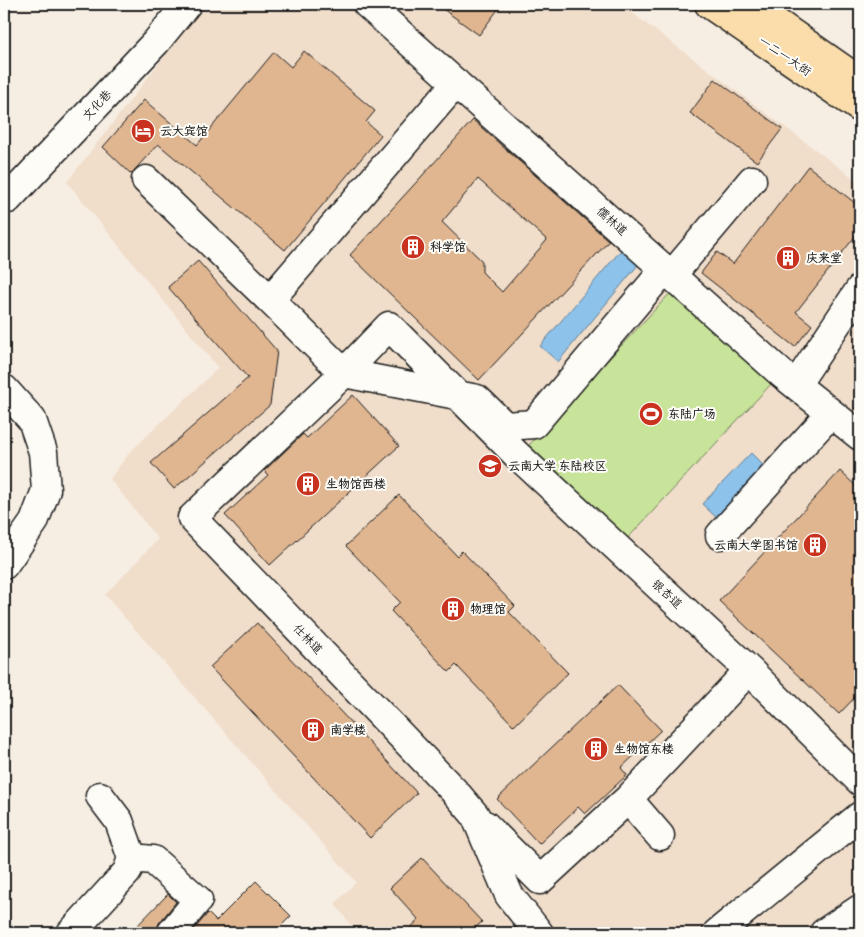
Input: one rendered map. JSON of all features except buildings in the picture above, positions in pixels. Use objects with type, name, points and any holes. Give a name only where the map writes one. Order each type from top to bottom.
[{"type":"main road","name":"一二一大街","points":[[709,4],[860,108]]},
{"type":"main road","name":"一二一大街","points":[[750,4],[860,81]]},
{"type":"street","name":"文化巷","points":[[5,199],[156,42],[186,4]]},
{"type":"street","name":"儒林道","points":[[367,4],[796,385],[860,436]]},
{"type":"street","points":[[270,300],[456,83]]},
{"type":"street","points":[[146,180],[344,372],[464,403],[477,399],[505,426],[534,424],[752,180]]},
{"type":"street","points":[[796,385],[860,289]]},
{"type":"street","name":"银杏道","points":[[344,372],[389,326],[464,403],[749,670],[860,781]]},
{"type":"street","name":"仕林道","points":[[344,372],[192,518],[475,815],[508,896],[531,930]]},
{"type":"street","points":[[4,389],[32,420],[44,452],[46,490],[34,522],[4,565]]},
{"type":"street","points":[[720,535],[831,413]]},
{"type":"street","points":[[475,815],[540,880],[628,799],[749,670]]},
{"type":"street","points":[[71,933],[128,872],[132,858],[119,821],[100,796]]},
{"type":"street","points":[[628,799],[660,836]]},
{"type":"street","points":[[717,933],[860,816]]},
{"type":"street","points":[[132,858],[153,860],[198,900],[171,933]]},
{"type":"street","points":[[824,933],[860,909]]},
{"type":"shaded area","name":"云南大学 东陆校区","points":[[205,4],[620,4],[860,183],[860,933],[357,933],[335,904],[356,882],[105,595],[158,539],[110,479],[129,453],[218,368],[67,182]]},
{"type":"green space","name":"东陆广场","points":[[673,290],[772,383],[628,538],[529,445]]},
{"type":"water","points":[[621,250],[638,265],[558,362],[540,346]]},
{"type":"water","points":[[751,453],[768,470],[720,521],[702,504]]},
{"type":"place","name":"云大宾馆","points":[[143,131]]},
{"type":"place","name":"科学馆","points":[[413,247]]},
{"type":"place","name":"庆来堂","points":[[788,258]]},
{"type":"place","name":"东陆广场","points":[[651,414]]},
{"type":"place","name":"云南大学 东陆校区","points":[[490,466]]},
{"type":"place","name":"生物馆西楼","points":[[308,484]]},
{"type":"place","name":"云南大学图书馆","points":[[815,545]]},
{"type":"place","name":"物理馆","points":[[453,609]]},
{"type":"place","name":"南学楼","points":[[313,730]]},
{"type":"place","name":"生物馆东楼","points":[[596,749]]}]
